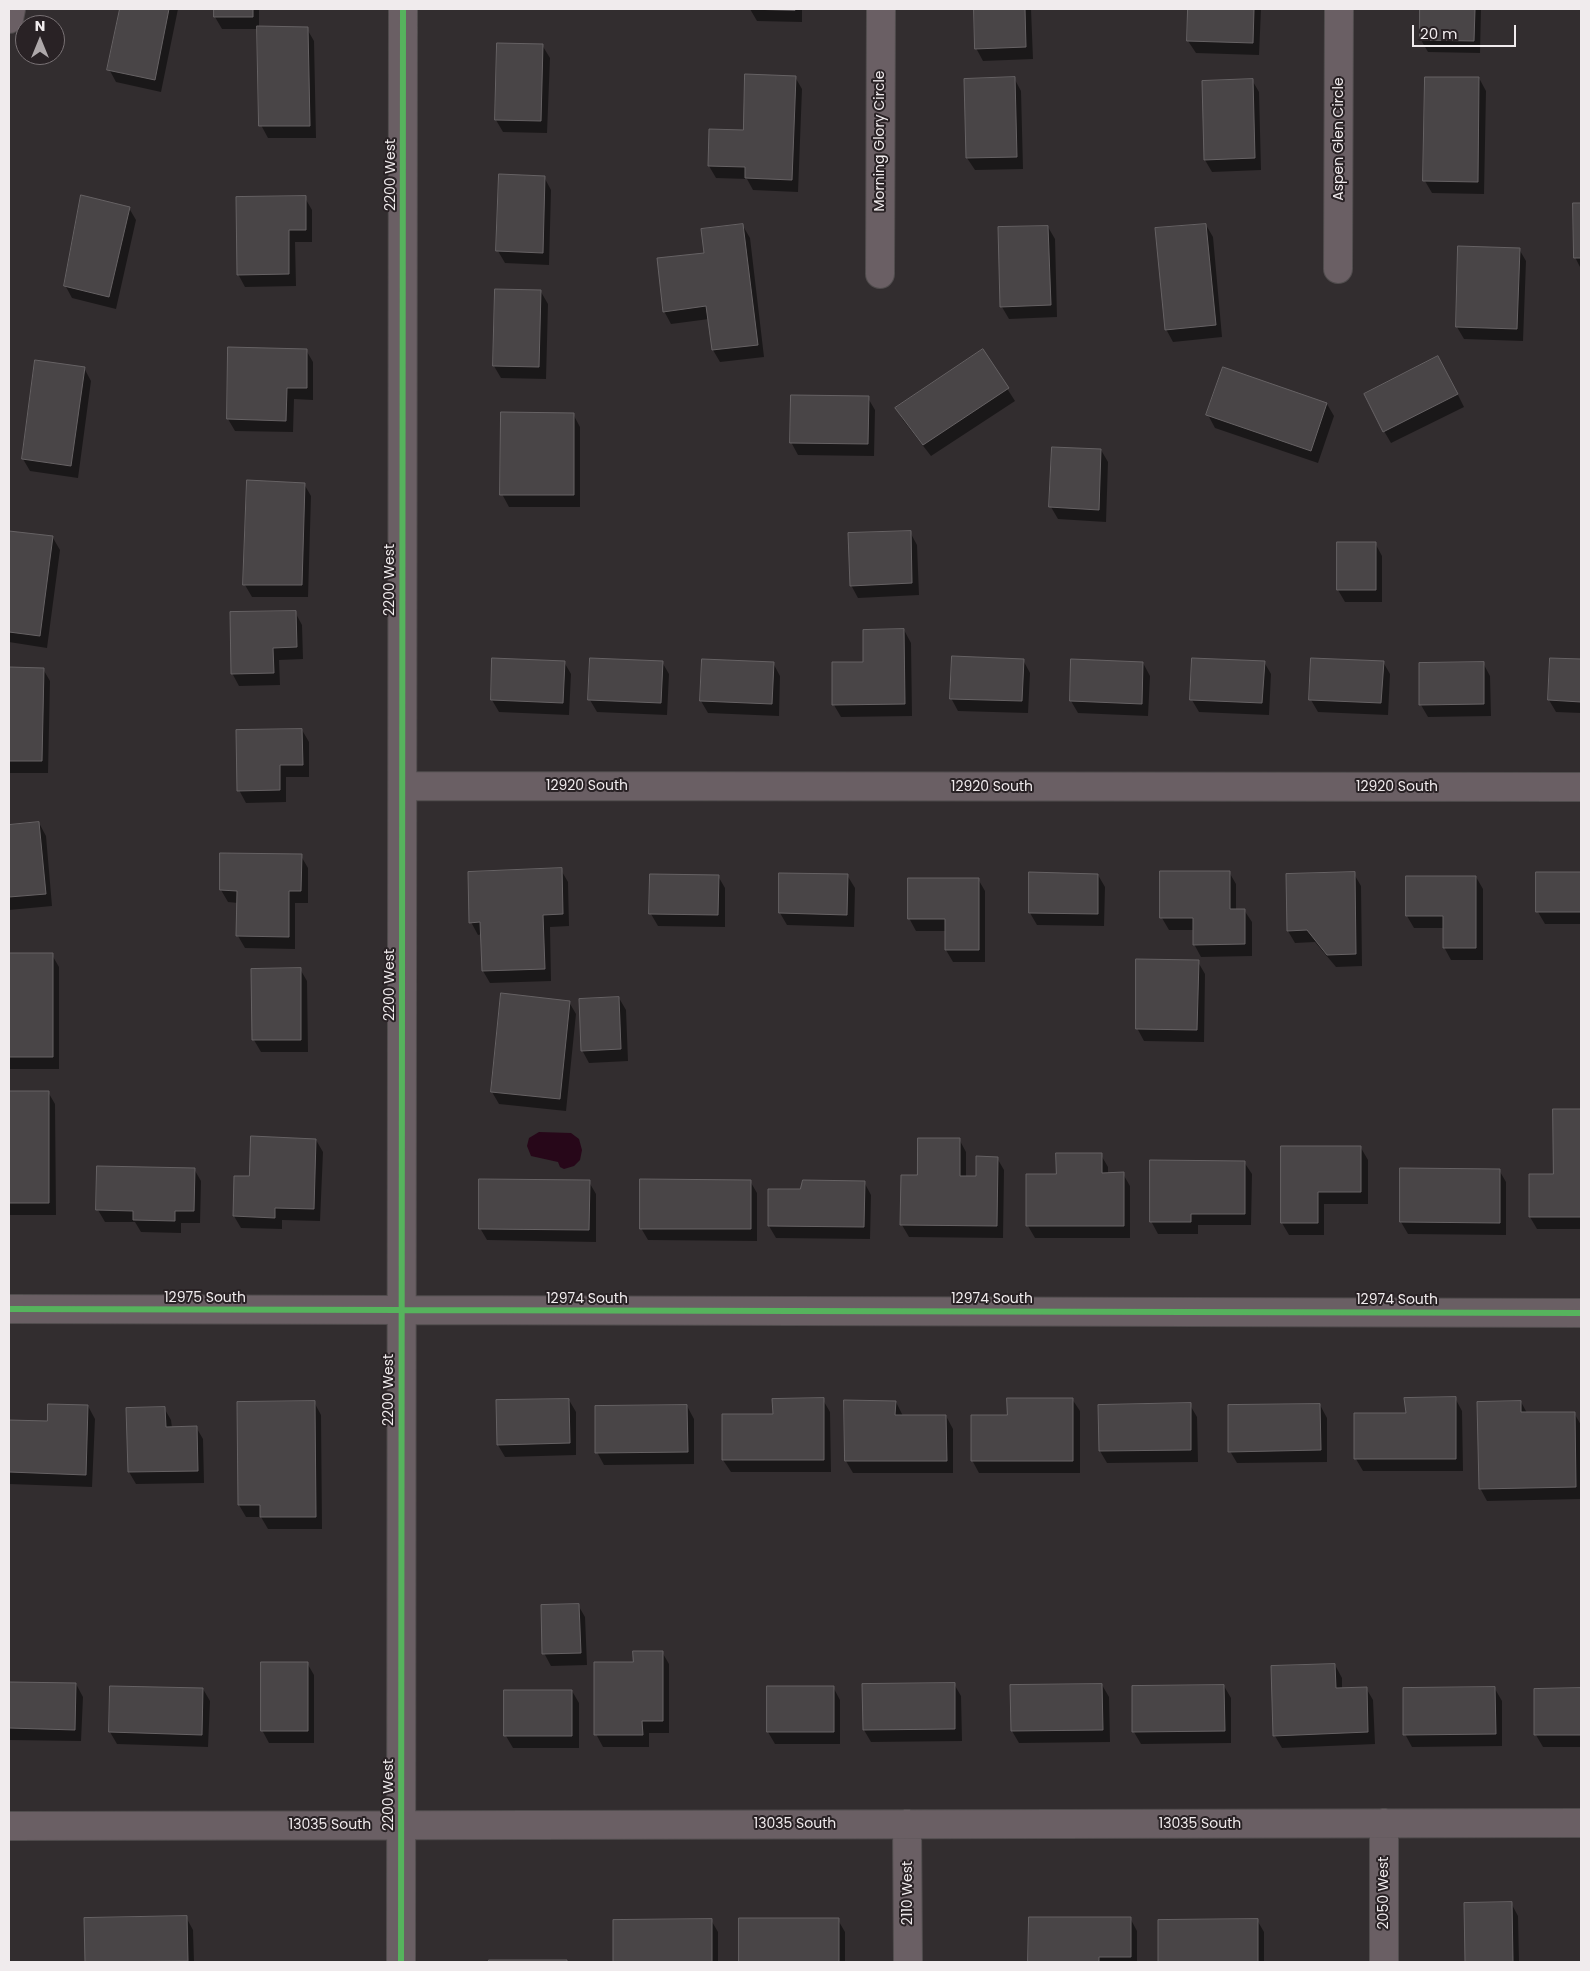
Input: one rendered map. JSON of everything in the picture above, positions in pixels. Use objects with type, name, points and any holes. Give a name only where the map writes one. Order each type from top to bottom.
[{"type":"street","points":[[9,19],[11,9]]},
{"type":"street","name":"2200 West","points":[[401,1962],[403,9]]},
{"type":"street","name":"Morning Glory Circle","points":[[880,274],[881,9]]},
{"type":"street","name":"Aspen Glen Circle","points":[[1338,269],[1339,9]]},
{"type":"street","name":"12920 South","points":[[403,786],[1581,787]]},
{"type":"street","name":"12975 South","points":[[9,1310],[402,1311]]},
{"type":"street","name":"12974 South","points":[[402,1311],[1581,1312]]},
{"type":"street","name":"2050 West","points":[[1384,1823],[1384,1962]]},
{"type":"street","name":"13035 South","points":[[9,1826],[1581,1823]]},
{"type":"street","name":"2110 West","points":[[907,1824],[908,1962]]},
{"type":"shaded area","points":[[539,1132],[571,1133],[579,1139],[582,1150],[580,1160],[574,1166],[564,1169],[560,1167],[558,1162],[531,1156],[527,1146],[529,1138]]},
{"type":"building","points":[[120,9],[169,9],[155,80],[107,70]]},
{"type":"building","points":[[214,9],[253,9],[253,17],[214,17]]},
{"type":"building","points":[[748,9],[795,9],[795,10]]},
{"type":"building","points":[[974,9],[1025,9],[1026,47],[975,49]]},
{"type":"building","points":[[1188,9],[1254,9],[1253,43],[1187,41]]},
{"type":"building","points":[[1420,9],[1475,9],[1474,41],[1420,40]]},
{"type":"building","points":[[257,26],[308,27],[310,126],[259,126]]},
{"type":"building","points":[[497,43],[543,44],[541,121],[495,120]]},
{"type":"building","points":[[745,74],[796,76],[792,180],[745,178],[745,167],[708,166],[709,129],[743,130]]},
{"type":"building","points":[[1015,77],[1017,157],[966,158],[964,79]]},
{"type":"building","points":[[1425,77],[1479,77],[1478,182],[1423,181]]},
{"type":"building","points":[[1253,79],[1255,158],[1204,160],[1202,81]]},
{"type":"building","points":[[499,174],[545,176],[543,253],[496,251]]},
{"type":"building","points":[[81,195],[130,207],[109,297],[64,286]]},
{"type":"building","points":[[306,196],[306,230],[289,230],[289,274],[237,275],[236,197]]},
{"type":"building","points":[[1573,203],[1581,203],[1581,258],[1574,258]]},
{"type":"building","points":[[743,224],[758,345],[712,350],[706,306],[663,312],[657,258],[704,253],[701,229]]},
{"type":"building","points":[[1206,224],[1216,325],[1165,330],[1155,228]]},
{"type":"building","points":[[1048,226],[1051,305],[1000,307],[998,227]]},
{"type":"building","points":[[1458,246],[1520,248],[1517,329],[1456,327]]},
{"type":"building","points":[[495,289],[541,290],[539,367],[493,366]]},
{"type":"building","points":[[228,347],[307,349],[307,388],[287,388],[286,421],[227,419]]},
{"type":"building","points":[[983,349],[1009,388],[923,445],[895,408]]},
{"type":"building","points":[[1438,356],[1458,394],[1383,432],[1364,394]]},
{"type":"building","points":[[35,360],[85,367],[71,466],[22,459]]},
{"type":"building","points":[[1223,367],[1327,403],[1311,451],[1206,415]]},
{"type":"building","points":[[791,395],[869,396],[868,444],[790,443]]},
{"type":"building","points":[[501,412],[574,413],[574,495],[500,495]]},
{"type":"building","points":[[1052,447],[1101,449],[1099,510],[1049,507]]},
{"type":"building","points":[[247,480],[305,483],[302,585],[243,585]]},
{"type":"building","points":[[9,531],[53,536],[40,636],[9,632]]},
{"type":"building","points":[[911,531],[912,583],[850,586],[848,533]]},
{"type":"building","points":[[1337,542],[1376,542],[1376,590],[1337,590]]},
{"type":"building","points":[[296,611],[297,647],[273,648],[274,673],[231,674],[230,612]]},
{"type":"building","points":[[904,629],[905,704],[832,705],[832,662],[863,662],[863,630]]},
{"type":"building","points":[[952,656],[1024,659],[1022,701],[950,699]]},
{"type":"building","points":[[492,658],[565,661],[563,703],[491,700]]},
{"type":"building","points":[[590,658],[663,661],[661,703],[588,700]]},
{"type":"building","points":[[1192,658],[1265,661],[1262,703],[1190,700]]},
{"type":"building","points":[[1311,658],[1384,661],[1381,703],[1309,700]]},
{"type":"building","points":[[1550,658],[1581,659],[1581,702],[1548,700]]},
{"type":"building","points":[[702,659],[774,662],[772,704],[700,701]]},
{"type":"building","points":[[1071,659],[1143,662],[1142,704],[1070,701]]},
{"type":"building","points":[[1484,662],[1484,704],[1419,705],[1419,663]]},
{"type":"building","points":[[9,667],[44,668],[42,761],[9,761]]},
{"type":"building","points":[[302,729],[303,765],[280,765],[280,790],[237,791],[236,730]]},
{"type":"building","points":[[39,822],[46,894],[9,897],[9,825]]},
{"type":"building","points":[[220,853],[302,854],[301,891],[289,891],[289,937],[236,936],[237,891],[220,890]]},
{"type":"building","points":[[562,868],[563,914],[543,915],[545,969],[482,971],[480,922],[469,923],[468,872]]},
{"type":"building","points":[[1160,871],[1230,871],[1230,909],[1245,909],[1245,944],[1193,945],[1193,918],[1160,918]]},
{"type":"building","points":[[1029,872],[1098,874],[1098,914],[1029,913]]},
{"type":"building","points":[[1355,872],[1356,954],[1327,955],[1307,930],[1287,931],[1286,874]]},
{"type":"building","points":[[1536,872],[1581,872],[1581,912],[1536,912]]},
{"type":"building","points":[[779,873],[848,874],[847,915],[779,913]]},
{"type":"building","points":[[650,874],[719,875],[718,915],[649,914]]},
{"type":"building","points":[[1406,876],[1476,876],[1476,948],[1443,948],[1443,916],[1406,916]]},
{"type":"building","points":[[908,878],[979,878],[979,950],[945,950],[945,919],[908,919]]},
{"type":"building","points":[[9,953],[53,953],[53,1057],[9,1057]]},
{"type":"building","points":[[1136,959],[1199,960],[1197,1030],[1136,1029]]},
{"type":"building","points":[[301,968],[301,1040],[252,1040],[251,969]]},
{"type":"building","points":[[501,993],[570,1001],[560,1099],[491,1092]]},
{"type":"building","points":[[619,997],[621,1049],[581,1051],[579,999]]},
{"type":"building","points":[[9,1091],[49,1091],[49,1203],[9,1203]]},
{"type":"building","points":[[1553,1109],[1581,1109],[1581,1217],[1529,1217],[1529,1174],[1553,1174]]},
{"type":"building","points":[[251,1136],[316,1139],[314,1209],[275,1208],[275,1218],[233,1216],[234,1176],[249,1176]]},
{"type":"building","points":[[918,1138],[960,1138],[960,1176],[976,1176],[976,1156],[998,1157],[997,1226],[900,1225],[901,1175],[917,1175]]},
{"type":"building","points":[[1281,1146],[1361,1146],[1361,1192],[1318,1192],[1318,1223],[1281,1223]]},
{"type":"building","points":[[1056,1153],[1102,1153],[1102,1173],[1124,1172],[1124,1226],[1026,1226],[1026,1174],[1056,1174]]},
{"type":"building","points":[[1150,1160],[1245,1161],[1245,1214],[1191,1214],[1191,1222],[1150,1222]]},
{"type":"building","points":[[97,1166],[195,1168],[194,1211],[175,1211],[175,1221],[133,1220],[133,1211],[96,1210]]},
{"type":"building","points":[[1400,1168],[1500,1169],[1500,1223],[1400,1222]]},
{"type":"building","points":[[479,1179],[590,1180],[589,1230],[479,1229]]},
{"type":"building","points":[[640,1179],[751,1180],[751,1229],[640,1229]]},
{"type":"building","points":[[803,1180],[865,1181],[864,1227],[768,1226],[768,1189],[800,1189]]},
{"type":"building","points":[[1456,1397],[1456,1459],[1354,1459],[1354,1413],[1406,1413],[1404,1398]]},
{"type":"building","points":[[824,1398],[824,1460],[722,1460],[722,1414],[773,1414],[772,1399]]},
{"type":"building","points":[[1007,1398],[1073,1398],[1073,1461],[971,1461],[971,1415],[1007,1415]]},
{"type":"building","points":[[569,1399],[570,1443],[497,1445],[496,1400]]},
{"type":"building","points":[[844,1400],[896,1401],[895,1415],[946,1415],[947,1461],[845,1461]]},
{"type":"building","points":[[315,1401],[316,1517],[260,1517],[260,1505],[238,1505],[237,1402]]},
{"type":"building","points":[[1521,1401],[1521,1412],[1575,1412],[1576,1487],[1479,1489],[1477,1402]]},
{"type":"building","points":[[1191,1403],[1191,1450],[1099,1451],[1098,1405]]},
{"type":"building","points":[[48,1404],[88,1405],[86,1475],[9,1472],[9,1420],[47,1421]]},
{"type":"building","points":[[1320,1404],[1321,1450],[1228,1452],[1228,1405]]},
{"type":"building","points":[[687,1405],[688,1452],[595,1453],[595,1406]]},
{"type":"building","points":[[165,1407],[166,1427],[197,1426],[198,1471],[128,1472],[126,1408]]},
{"type":"building","points":[[579,1604],[581,1653],[542,1654],[541,1605]]},
{"type":"building","points":[[633,1651],[663,1651],[663,1721],[642,1721],[643,1735],[594,1735],[594,1662],[633,1662]]},
{"type":"building","points":[[261,1662],[308,1662],[308,1731],[261,1731]]},
{"type":"building","points":[[1335,1664],[1336,1688],[1367,1687],[1368,1732],[1273,1736],[1271,1666]]},
{"type":"building","points":[[9,1682],[76,1683],[75,1730],[9,1728]]},
{"type":"building","points":[[955,1683],[955,1729],[863,1730],[862,1684]]},
{"type":"building","points":[[1102,1684],[1103,1730],[1011,1731],[1010,1685]]},
{"type":"building","points":[[1224,1685],[1225,1731],[1132,1732],[1132,1686]]},
{"type":"building","points":[[110,1686],[203,1688],[202,1735],[109,1732]]},
{"type":"building","points":[[767,1686],[834,1686],[834,1732],[767,1732]]},
{"type":"building","points":[[1495,1687],[1496,1734],[1403,1735],[1403,1688]]},
{"type":"building","points":[[1581,1688],[1581,1735],[1534,1735],[1534,1689]]},
{"type":"building","points":[[504,1690],[572,1690],[572,1736],[504,1736]]},
{"type":"building","points":[[1512,1902],[1513,1962],[1465,1962],[1464,1903]]},
{"type":"building","points":[[187,1916],[188,1961],[85,1962],[84,1918]]},
{"type":"building","points":[[1029,1917],[1131,1917],[1131,1957],[1099,1957],[1099,1962],[1028,1962]]},
{"type":"building","points":[[739,1918],[839,1918],[839,1962],[739,1962]]},
{"type":"building","points":[[712,1919],[712,1962],[613,1962],[613,1920]]},
{"type":"building","points":[[1258,1919],[1258,1962],[1158,1962],[1158,1920]]},
{"type":"building","points":[[489,1960],[567,1960],[567,1962],[489,1962]]},
{"type":"cycle path","points":[[401,1962],[403,9]]},
{"type":"cycle path","points":[[9,1309],[1581,1313]]}]
